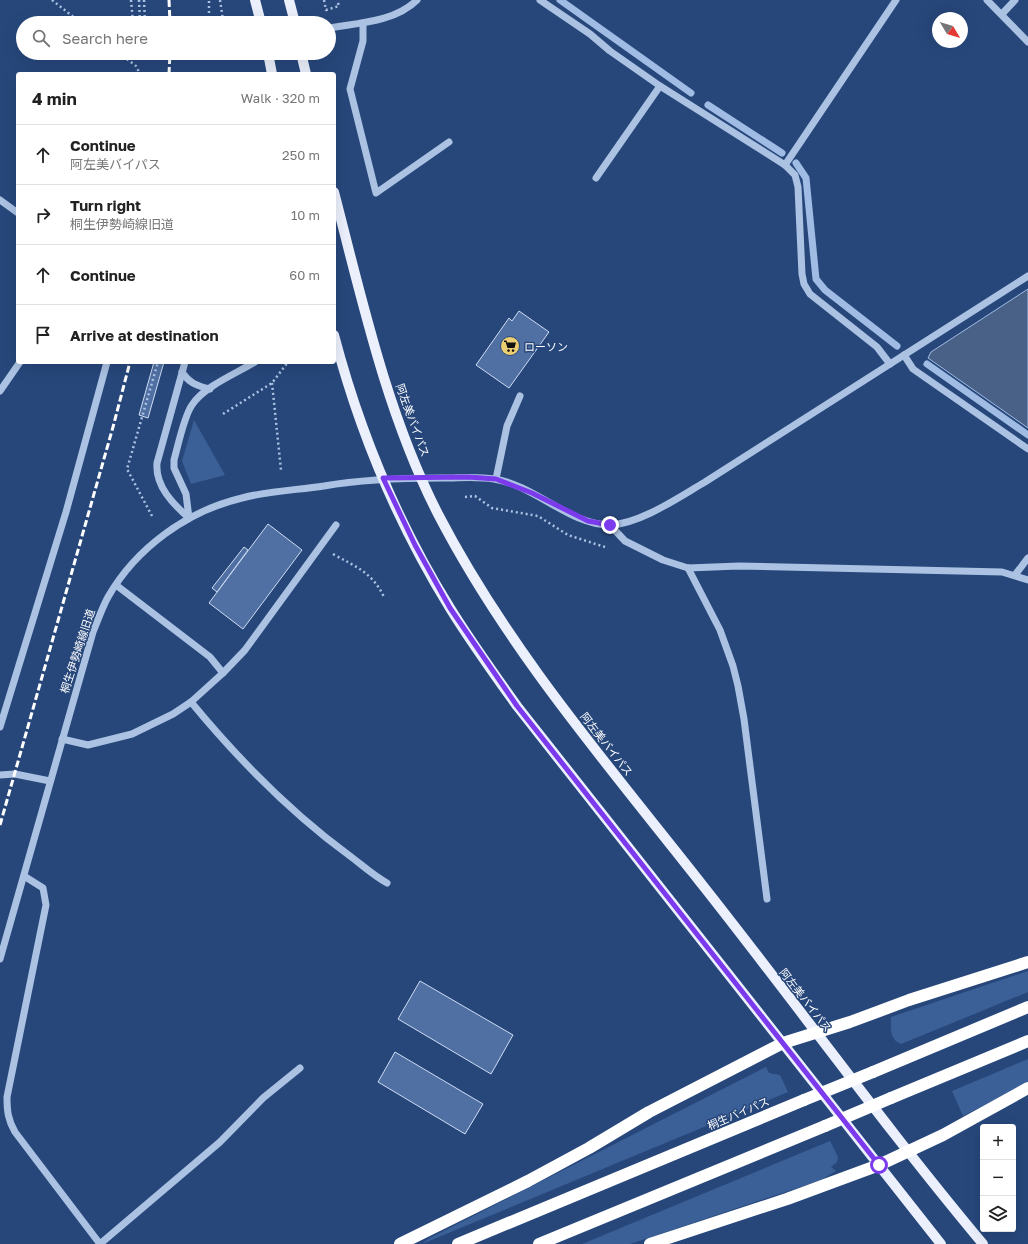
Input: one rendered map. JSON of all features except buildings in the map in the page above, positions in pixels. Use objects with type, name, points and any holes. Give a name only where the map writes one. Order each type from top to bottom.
[{"type":"highway","points":[[400,1244],[528,1181],[589,1148],[649,1112],[783,1043],[909,1000],[1028,962]]},
{"type":"highway","name":"桐生バイパス","points":[[458,1244],[1028,1007]]},
{"type":"highway","points":[[540,1244],[1028,1041]]},
{"type":"highway","points":[[650,1244],[787,1199],[879,1165],[944,1135],[1028,1088]]},
{"type":"main road","points":[[255,0],[259,16]]},
{"type":"main road","points":[[289,0],[292,16]]},
{"type":"main road","points":[[269,60],[272,72]]},
{"type":"main road","points":[[303,60],[306,72]]},
{"type":"main road","name":"阿左美バイパス","points":[[336,200],[371,336],[402,429],[421,478],[438,514],[468,569],[502,622],[546,685],[909,1152],[983,1244]]},
{"type":"main road","points":[[336,342],[343,366],[383,478],[415,545],[450,608],[517,706],[941,1244]]},
{"type":"street","points":[[336,27],[364,23],[394,15],[418,0]]},
{"type":"street","points":[[540,0],[590,34],[610,51],[660,86],[785,165],[795,175],[798,188],[802,274],[804,284],[810,294],[877,348],[890,364]]},
{"type":"street","points":[[785,165],[896,0]]},
{"type":"street","points":[[987,0],[1028,42]]},
{"type":"street","points":[[1002,14],[1015,0]]},
{"type":"street","points":[[364,23],[363,41],[350,90],[376,193],[449,142]]},
{"type":"street","points":[[596,178],[660,86]]},
{"type":"street","points":[[0,200],[16,212]]},
{"type":"street","points":[[1028,276],[705,482],[637,518],[610,525],[625,542],[656,558],[688,568],[747,566],[1002,572],[1028,580]]},
{"type":"street","points":[[904,355],[913,369],[1028,449]]},
{"type":"street","points":[[0,391],[19,364]]},
{"type":"street","points":[[0,727],[66,512],[106,364]]},
{"type":"street","points":[[184,364],[156,463],[156,470],[158,478],[171,502],[190,518]]},
{"type":"street","points":[[190,518],[186,494],[174,468],[174,460],[191,406],[198,397],[252,364]]},
{"type":"street","points":[[182,372],[188,381],[197,386],[210,389]]},
{"type":"street","points":[[496,479],[507,426],[520,396]]},
{"type":"street","name":"桐生伊勢崎線旧道","points":[[0,959],[93,632],[107,598],[116,585],[133,563],[169,530],[217,505],[242,498],[383,478],[468,477],[496,479],[532,493],[588,521],[610,525]]},
{"type":"street","points":[[62,739],[88,745],[132,734],[173,714],[191,702],[223,673],[245,650],[336,525]]},
{"type":"street","points":[[1015,575],[1028,558]]},
{"type":"street","points":[[688,568],[720,630],[734,673],[744,719],[767,899]]},
{"type":"street","points":[[116,585],[210,656],[223,673]]},
{"type":"street","points":[[191,702],[246,766],[267,786],[334,844],[387,883]]},
{"type":"street","points":[[0,775],[15,774],[50,781]]},
{"type":"street","points":[[24,876],[43,888],[46,905],[7,1097],[9,1121],[15,1132],[100,1244],[220,1142],[263,1098],[300,1068]]},
{"type":"path","points":[[52,0],[72,16]]},
{"type":"path","points":[[131,0],[132,16]]},
{"type":"path","points":[[139,0],[140,16]]},
{"type":"path","points":[[144,0],[145,16]]},
{"type":"path","points":[[209,0],[209,16]]},
{"type":"path","points":[[220,0],[222,16]]},
{"type":"path","points":[[324,0],[326,10],[339,6],[337,0]]},
{"type":"path","points":[[128,60],[136,66],[139,72]]},
{"type":"path","points":[[152,516],[127,469],[157,364]]},
{"type":"path","points":[[223,414],[272,383],[286,364]]},
{"type":"path","points":[[272,383],[281,470]]},
{"type":"path","points":[[465,497],[475,496],[492,508],[538,516],[568,535],[608,548]]},
{"type":"path","points":[[321,546],[367,574],[377,583],[384,597]]},
{"type":"shaded area","points":[[1028,289],[1028,428],[928,358],[931,352]]},
{"type":"shaded area","points":[[194,420],[225,475],[191,484],[182,461]]},
{"type":"shaded area","points":[[1028,971],[1028,992],[901,1044],[894,1039],[891,1029],[891,1017]]},
{"type":"shaded area","points":[[1028,1059],[1028,1083],[963,1116],[952,1091]]},
{"type":"shaded area","points":[[766,1067],[769,1073],[780,1075],[788,1092],[422,1244],[428,1239]]},
{"type":"shaded area","points":[[830,1141],[838,1157],[837,1162],[831,1167],[836,1171],[821,1180],[630,1244],[582,1244]]},
{"type":"waterway","points":[[560,0],[691,93]]},
{"type":"waterway","points":[[708,105],[782,153]]},
{"type":"waterway","points":[[796,163],[806,178],[816,279],[825,290],[897,346]]},
{"type":"waterway","points":[[927,364],[1028,435]]},
{"type":"railway","points":[[169,0],[170,16]]},
{"type":"railway","points":[[169,72],[170,60]]},
{"type":"railway","points":[[0,825],[129,364]]},
{"type":"place","name":"ローソン","points":[[510,346]]},
{"type":"route","points":[[610,525],[588,521],[578,517],[515,485],[496,479],[478,477],[383,478],[415,545],[450,608],[484,660],[517,706],[879,1165]]}]
